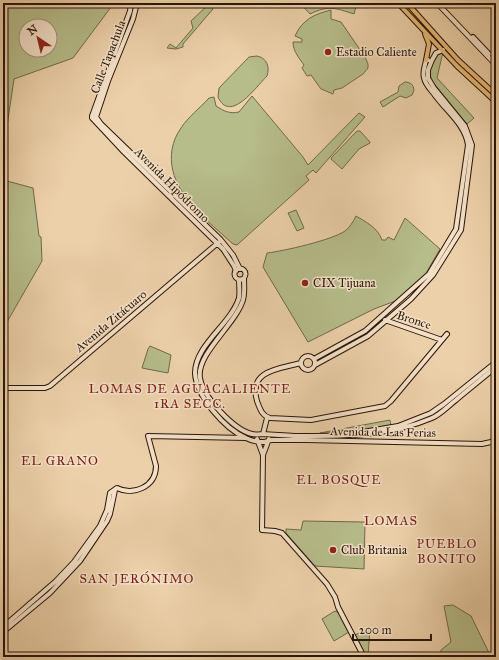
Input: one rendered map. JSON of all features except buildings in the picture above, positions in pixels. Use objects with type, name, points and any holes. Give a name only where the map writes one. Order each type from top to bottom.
[{"type":"main road","points":[[398,3],[457,66],[495,98]]},
{"type":"main road","points":[[407,3],[458,60],[495,98]]},
{"type":"main road","points":[[423,30],[430,44],[429,61]]},
{"type":"street","name":"Calle Tapachula","points":[[94,116],[130,11],[130,3]]},
{"type":"street","name":"Calle Tapachula","points":[[94,116],[133,19],[137,3]]},
{"type":"street","points":[[437,3],[496,65]]},
{"type":"street","points":[[441,3],[496,61]]},
{"type":"street","points":[[301,363],[304,368],[308,370],[312,369],[315,365],[368,336],[411,299],[433,275],[461,230],[470,145],[465,126],[426,82],[423,74],[429,61],[436,53],[443,50]]},
{"type":"street","name":"Avenida Hipódromo","points":[[94,116],[95,122],[219,242],[238,270]]},
{"type":"street","points":[[314,359],[365,331],[429,274],[454,233],[459,217],[470,145]]},
{"type":"street","name":"Avenida Zitácuaro","points":[[3,388],[45,388],[50,386],[219,242]]},
{"type":"street","points":[[246,438],[230,427],[212,408],[199,388],[196,381],[195,372],[202,352],[230,316],[239,298],[239,280],[235,276],[238,270],[244,270],[246,273],[244,278],[243,300],[233,318],[202,361],[200,376],[207,394],[227,418],[240,429],[258,434],[269,435],[345,436],[371,435],[405,428],[433,417],[447,408],[496,367]]},
{"type":"street","points":[[239,280],[244,278]]},
{"type":"street","name":"Bronce","points":[[382,317],[386,321],[442,340]]},
{"type":"street","points":[[314,359],[310,356],[306,357],[301,363],[270,371],[260,378],[256,388],[256,395],[262,412],[267,418],[318,419],[385,406],[391,401],[447,334]]},
{"type":"street","points":[[314,359],[315,365]]},
{"type":"street","points":[[345,436],[398,426],[431,413],[496,362]]},
{"type":"street","points":[[263,455],[257,441],[258,434],[267,418]]},
{"type":"street","points":[[246,438],[258,434]]},
{"type":"street","points":[[269,435],[269,440],[263,455],[262,530],[282,533],[324,580],[335,597],[338,607],[364,657]]},
{"type":"street","points":[[3,627],[56,581],[96,535],[107,521],[110,514],[116,488],[124,491],[137,490],[147,485],[153,478],[156,471],[156,466],[148,436],[246,438],[257,441]]},
{"type":"street","name":"Avenida de Las Ferias","points":[[257,441],[482,444],[492,442],[496,438]]},
{"type":"street","points":[[3,632],[62,581],[80,561],[96,535]]},
{"type":"green space","points":[[6,3],[114,3],[73,58],[14,79],[7,126],[3,126],[3,5]]},
{"type":"green space","points":[[300,3],[357,3],[354,14],[342,10],[327,8],[310,14]]},
{"type":"green space","points":[[209,4],[213,9],[183,44],[183,47],[176,49],[167,48],[170,44],[176,48],[193,28],[191,21]]},
{"type":"green space","name":"Estadio Caliente","points":[[331,10],[331,19],[341,22],[365,57],[368,64],[368,68],[363,74],[342,88],[334,90],[333,94],[321,89],[311,75],[307,76],[302,68],[304,65],[298,57],[293,45],[293,42],[302,42],[302,39],[295,36],[301,26],[309,18]]},
{"type":"green space","points":[[439,53],[443,54],[437,78],[474,118],[467,124],[431,80],[430,68]]},
{"type":"green space","points":[[257,56],[267,63],[267,76],[243,101],[229,107],[223,104],[218,97],[219,88],[249,57]]},
{"type":"green space","points":[[405,82],[410,83],[413,86],[414,90],[412,95],[406,98],[400,96],[383,107],[380,102],[398,92],[399,86]]},
{"type":"green space","points":[[252,96],[308,165],[359,113],[365,117],[316,173],[313,170],[306,176],[309,180],[237,245],[233,244],[195,210],[196,208],[181,190],[176,181],[173,170],[171,160],[172,149],[175,138],[181,128],[209,98],[214,97],[216,106],[227,112],[235,113],[239,112]]},
{"type":"green space","points":[[357,131],[360,131],[370,143],[359,149],[342,169],[331,159]]},
{"type":"green space","points":[[3,173],[7,181],[33,188],[39,236],[41,237],[42,261],[3,329]]},
{"type":"green space","points":[[296,210],[304,228],[297,231],[288,213]]},
{"type":"green space","points":[[356,216],[375,229],[382,240],[386,240],[388,237],[394,240],[405,218],[440,249],[425,275],[398,300],[374,309],[308,342],[263,267],[267,253],[308,245],[330,238],[345,231]]},
{"type":"green space","points":[[150,346],[171,355],[168,373],[142,368]]},
{"type":"green space","points":[[390,420],[391,425],[344,433],[320,433]]},
{"type":"green space","name":"Club Britania","points":[[303,521],[365,522],[364,569],[315,566],[286,533],[286,529],[301,530]]},
{"type":"green space","points":[[453,605],[471,616],[491,657],[409,657],[411,653],[441,656],[441,650],[451,642],[444,606]]},
{"type":"green space","points":[[335,611],[339,613],[349,632],[334,641],[322,619]]},
{"type":"green space","points":[[370,628],[368,657],[366,657],[355,635]]},
{"type":"place","name":"Estadio Caliente","points":[[328,52]]},
{"type":"place","name":"CIX Tijuana","points":[[305,283]]},
{"type":"place","name":"Club Britania","points":[[333,550]]},
{"type":"district","name":"LOMAS DE AGUACALIENTE 1RA SECC.","points":[[190,396]]},
{"type":"district","name":"EL GRANO","points":[[60,460]]},
{"type":"district","name":"EL BOSQUE","points":[[339,479]]},
{"type":"district","name":"LOMAS","points":[[391,520]]},
{"type":"district","name":"PUEBLO BONITO","points":[[447,550]]},
{"type":"district","name":"SAN JERÓNIMO","points":[[137,578]]}]
